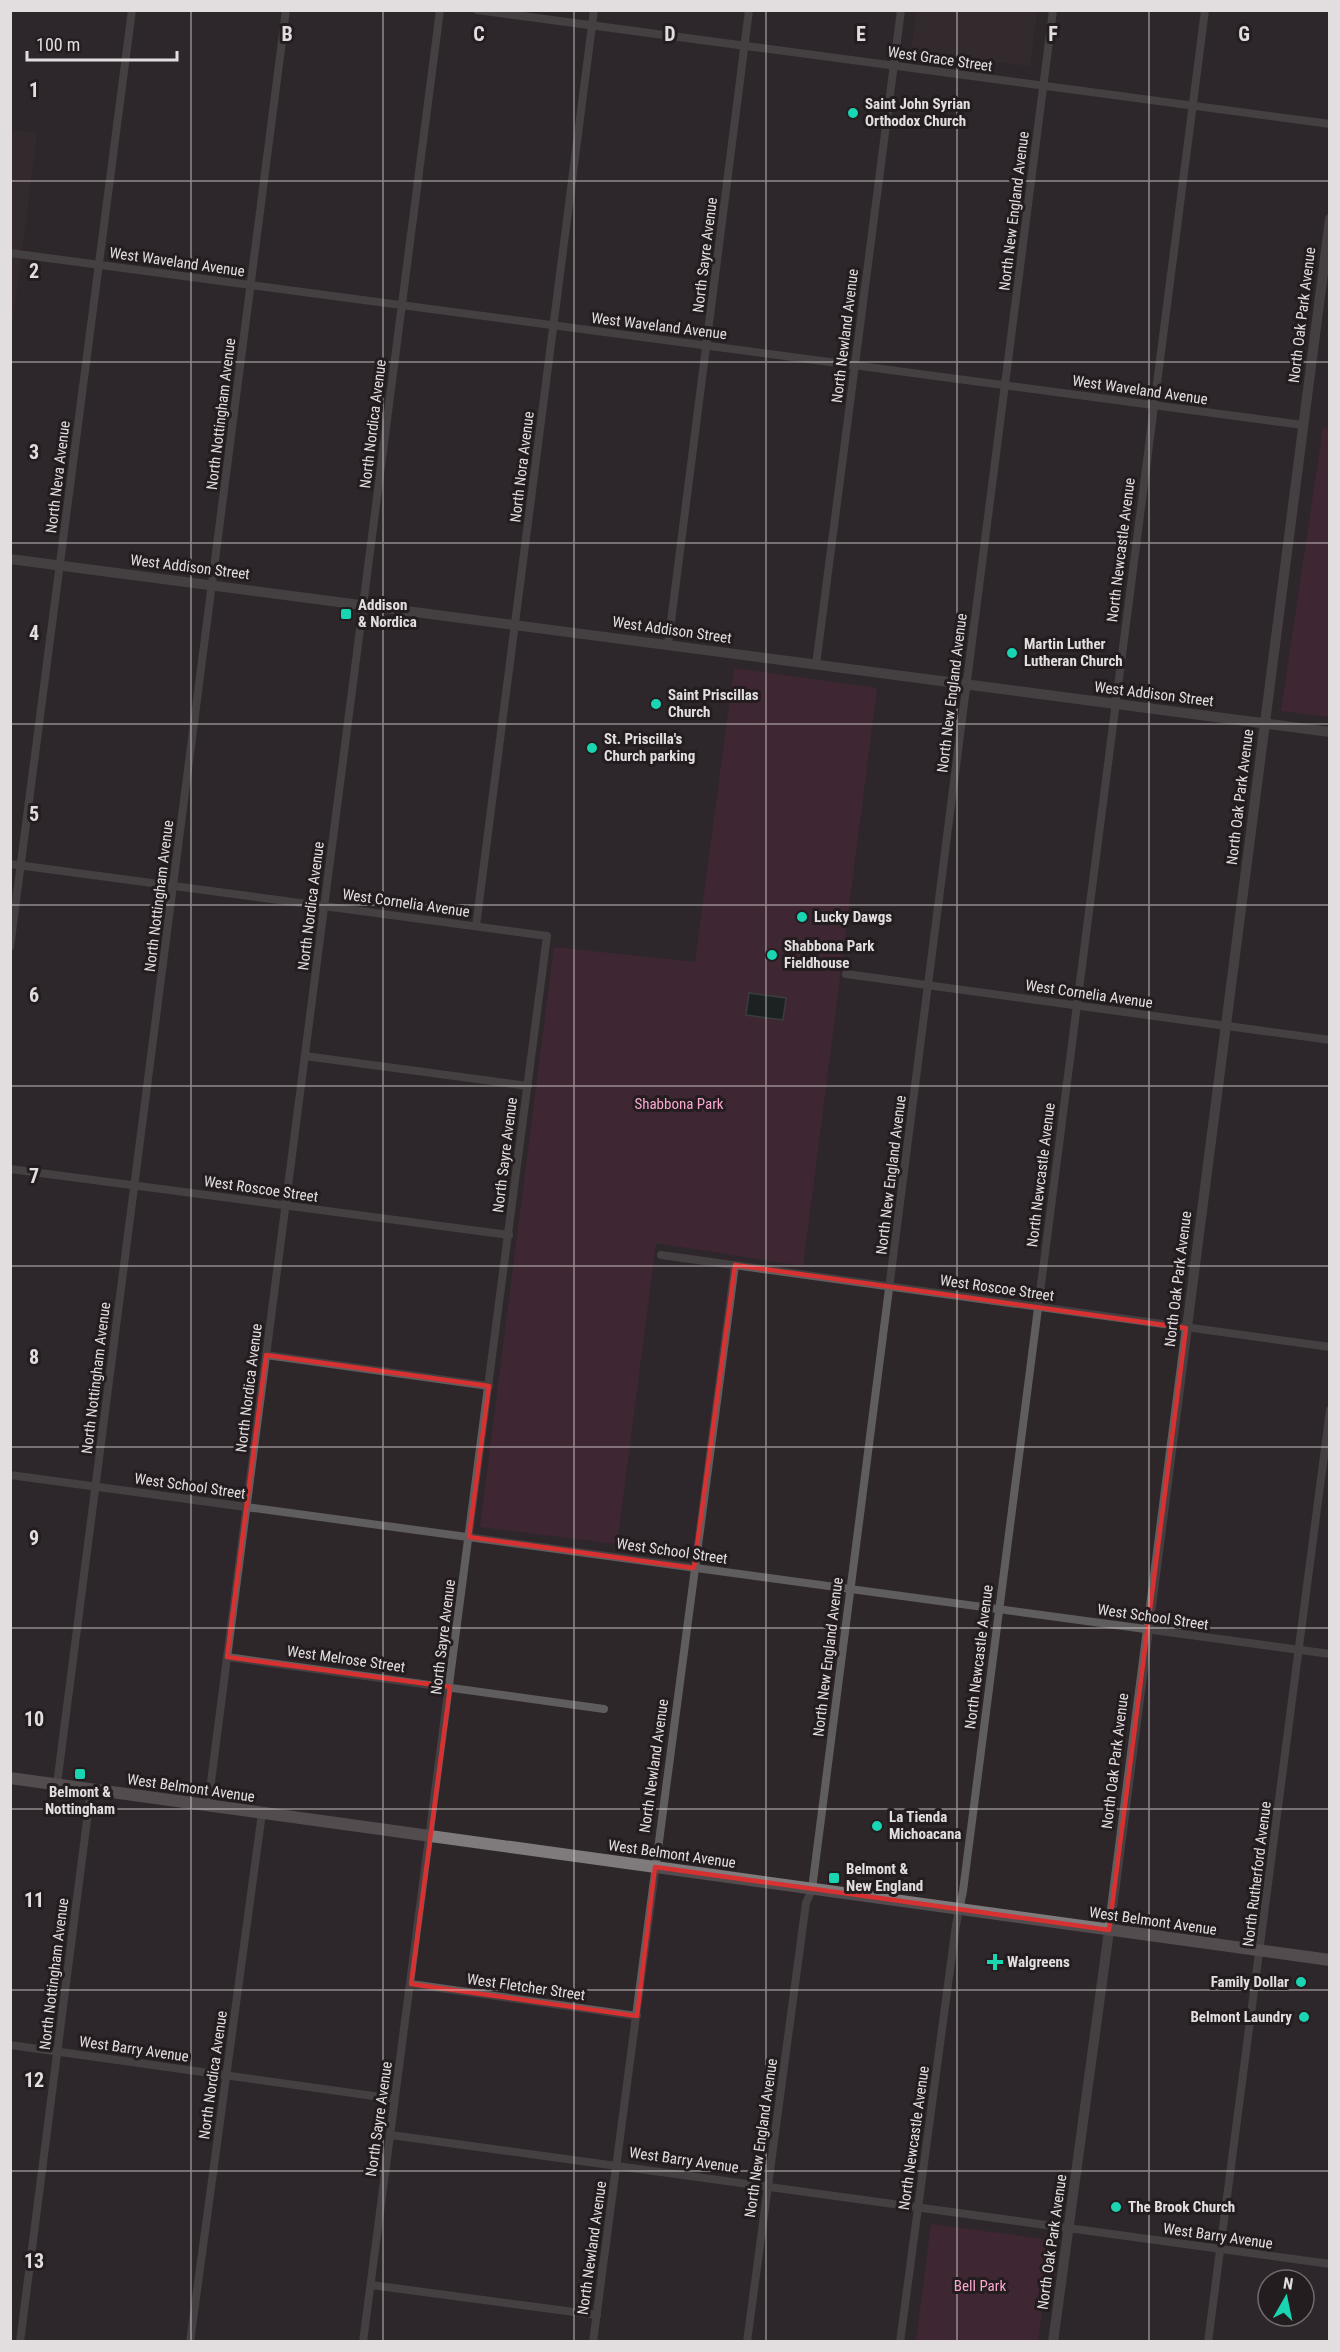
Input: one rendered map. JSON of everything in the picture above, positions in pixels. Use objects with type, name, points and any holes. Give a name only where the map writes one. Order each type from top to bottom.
[{"type":"main road","name":"West Belmont Avenue","points":[[10,1778],[1329,1960]]},
{"type":"street","name":"North Neva Avenue","points":[[10,947],[132,10]]},
{"type":"street","name":"North Nottingham Avenue","points":[[57,1784],[286,10]]},
{"type":"street","name":"North Nordica Avenue","points":[[208,1805],[440,10]]},
{"type":"street","name":"West Grace Street","points":[[477,10],[1329,124]]},
{"type":"street","name":"North Nora Avenue","points":[[476,926],[594,10]]},
{"type":"street","name":"North Sayre Avenue","points":[[668,645],[749,10]]},
{"type":"street","name":"North Newland Avenue","points":[[816,664],[901,10]]},
{"type":"street","name":"North New England Avenue","points":[[747,2342],[805,1909],[812,1889],[1053,10]]},
{"type":"street","name":"North Newcastle Avenue","points":[[900,2342],[999,1610],[1205,10]]},
{"type":"street","name":"North Oak Park Avenue","points":[[1053,2342],[1109,1930],[1329,219]]},
{"type":"street","name":"West Waveland Avenue","points":[[10,254],[1303,425]]},
{"type":"street","name":"West Addison Street","points":[[10,559],[1329,732]]},
{"type":"street","name":"West Cornelia Avenue","points":[[10,864],[548,936]]},
{"type":"street","name":"North Sayre Avenue","points":[[363,2342],[548,936]]},
{"type":"street","name":"West Cornelia Avenue","points":[[846,974],[1329,1040]]},
{"type":"street","points":[[305,1056],[528,1086]]},
{"type":"street","name":"West Roscoe Street","points":[[10,1169],[508,1235]]},
{"type":"street","name":"West Roscoe Street","points":[[661,1255],[1329,1347]]},
{"type":"street","name":"North Newland Avenue","points":[[593,2342],[735,1266]]},
{"type":"street","points":[[266,1355],[489,1386]]},
{"type":"street","name":"North Rutherford Avenue","points":[[1208,2342],[1261,1950],[1329,1410]]},
{"type":"street","name":"West School Street","points":[[10,1475],[1329,1654]]},
{"type":"street","name":"West Melrose Street","points":[[227,1657],[604,1709]]},
{"type":"street","name":"North Nottingham Avenue","points":[[20,2342],[91,1789]]},
{"type":"street","name":"North Nordica Avenue","points":[[190,2342],[262,1813]]},
{"type":"street","name":"West Fletcher Street","points":[[411,1984],[637,2016]]},
{"type":"street","name":"West Barry Avenue","points":[[10,2045],[396,2099]]},
{"type":"street","name":"West Barry Avenue","points":[[391,2135],[617,2164],[1329,2264]]},
{"type":"street","points":[[371,2285],[597,2315]]},
{"type":"highlighted area","points":[[735,1265],[1186,1328],[1109,1930],[655,1867],[637,2016],[411,1984],[450,1687],[227,1657],[266,1355],[489,1386],[469,1537],[694,1568]]},
{"type":"shaded area","points":[[916,11],[1037,11],[1030,66],[911,51]]},
{"type":"shaded area","points":[[11,130],[37,133],[11,336]]},
{"type":"shaded area","points":[[749,993],[786,998],[783,1020],[746,1015]]},
{"type":"green space","points":[[1323,428],[1330,429],[1329,717],[1281,711]]},
{"type":"green space","name":"Shabbona Park","points":[[734,668],[877,688],[803,1266],[656,1243],[617,1544],[480,1527],[554,947],[695,962]]},
{"type":"green space","name":"Bell Park","points":[[931,2224],[1051,2240],[1038,2341],[916,2341]]},
{"type":"place","name":"Saint John Syrian Orthodox Church","points":[[853,113]]},
{"type":"place","name":"Addison & Nordica","points":[[346,614]]},
{"type":"place","name":"Martin Luther Lutheran Church","points":[[1012,653]]},
{"type":"place","name":"Saint Priscillas Church","points":[[656,704]]},
{"type":"place","name":"St. Priscilla's Church parking","points":[[592,748]]},
{"type":"place","name":"Lucky Dawgs","points":[[802,917]]},
{"type":"place","name":"Shabbona Park Fieldhouse","points":[[772,955]]},
{"type":"place","name":"Belmont & Nottingham","points":[[80,1774]]},
{"type":"place","name":"La Tienda Michoacana","points":[[877,1826]]},
{"type":"place","name":"Belmont & New England","points":[[834,1878]]},
{"type":"place","name":"Walgreens","points":[[995,1962]]},
{"type":"place","name":"Family Dollar","points":[[1301,1982]]},
{"type":"place","name":"Belmont Laundry","points":[[1304,2017]]},
{"type":"place","name":"The Brook Church","points":[[1116,2207]]}]
